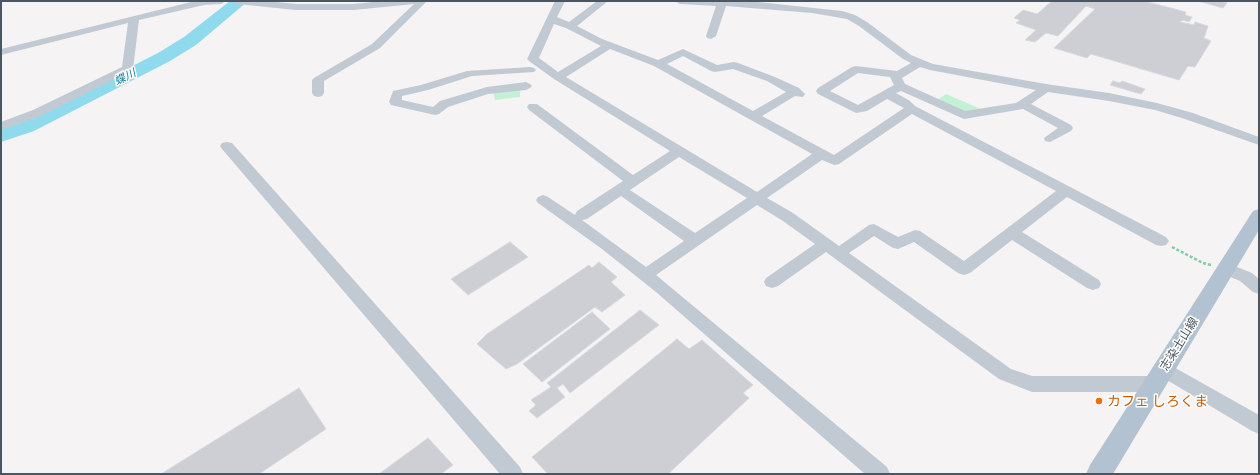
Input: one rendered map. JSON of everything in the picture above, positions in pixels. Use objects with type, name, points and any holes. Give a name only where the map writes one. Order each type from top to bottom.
[{"type":"main road","name":"志染土山線","points":[[1099,474],[1259,215]]},
{"type":"street","points":[[1,52],[204,1],[221,1]]},
{"type":"street","points":[[237,1],[296,7],[354,7],[412,1]]},
{"type":"street","points":[[318,93],[318,80],[376,46],[422,1]]},
{"type":"street","points":[[560,1],[531,64],[525,90],[487,91],[444,104],[435,111],[395,102],[397,94],[424,88],[470,73],[531,64],[558,77],[788,216],[1005,374],[1032,384],[1158,377],[1259,425]]},
{"type":"street","points":[[570,26],[604,1]]},
{"type":"street","points":[[680,1],[723,2],[812,10],[851,17],[907,57],[918,63],[944,70],[1046,88],[1109,97],[1157,107],[1189,116],[1259,141]]},
{"type":"street","points":[[711,36],[723,2]]},
{"type":"street","points":[[1,126],[37,113],[127,69],[134,19]]},
{"type":"street","points":[[552,19],[570,26],[608,46],[658,64],[834,161],[911,109]]},
{"type":"street","points":[[558,77],[608,46]]},
{"type":"street","points":[[658,64],[683,52],[715,69],[734,65],[771,79],[797,92],[752,117]]},
{"type":"street","points":[[918,63],[899,81],[888,94],[863,108],[856,109],[818,94],[856,69],[899,81],[964,116],[1023,104],[1046,88]]},
{"type":"street","points":[[888,94],[906,104],[911,109],[1161,241]]},
{"type":"street","points":[[1023,104],[1067,128],[1050,138]]},
{"type":"street","points":[[533,107],[632,181]]},
{"type":"street","points":[[227,146],[513,474]]},
{"type":"street","points":[[582,215],[679,151]]},
{"type":"street","points":[[645,274],[821,154]]},
{"type":"street","points":[[620,189],[695,241]]},
{"type":"street","points":[[839,253],[874,229],[898,244],[915,235],[964,269],[1012,234],[1066,191]]},
{"type":"street","points":[[543,200],[645,274],[880,474]]},
{"type":"street","points":[[1012,234],[1094,284]]},
{"type":"street","points":[[772,282],[826,244]]},
{"type":"street","points":[[1227,269],[1246,277],[1259,288]]},
{"type":"path","points":[[1161,241],[1203,262],[1227,269]]},
{"type":"green space","points":[[516,89],[520,91],[520,97],[495,100],[493,92]]},
{"type":"green space","points":[[946,94],[981,109],[968,113],[936,101]]},
{"type":"building","points":[[1052,1],[1144,1],[1186,12],[1185,15],[1192,17],[1189,22],[1183,20],[1180,22],[1194,25],[1195,22],[1208,26],[1204,38],[1211,41],[1195,67],[1188,66],[1179,80],[1091,54],[1087,58],[1054,48],[1095,9],[1086,6],[1058,36],[1046,33],[1035,42],[1025,40],[1036,30],[1016,23],[1020,20],[1014,18],[1023,10],[1037,14]]},
{"type":"building","points":[[1198,1],[1221,1],[1227,3],[1223,8]]},
{"type":"building","points":[[1113,81],[1120,83],[1122,81],[1145,89],[1141,94],[1110,85]]},
{"type":"building","points":[[510,242],[528,257],[468,295],[451,279]]},
{"type":"building","points":[[599,262],[617,277],[611,282],[625,295],[602,312],[595,307],[517,364],[506,369],[477,344],[487,334],[589,265],[592,268]]},
{"type":"building","points":[[640,310],[659,325],[570,393],[563,384],[557,388],[565,397],[537,418],[529,411],[536,405],[531,400],[551,387],[547,383]]},
{"type":"building","points":[[592,312],[610,329],[542,382],[523,364]]},
{"type":"building","points":[[677,339],[689,349],[702,340],[753,385],[743,393],[749,398],[668,474],[548,474],[532,457]]},
{"type":"building","points":[[299,388],[326,429],[259,474],[161,474]]},
{"type":"building","points":[[428,438],[453,465],[441,474],[379,474]]},
{"type":"waterway","name":"蝶川","points":[[1,136],[27,127],[164,57],[190,41],[240,1]]},
{"type":"place","name":"カフェ しろくま","points":[[1099,401]]}]
